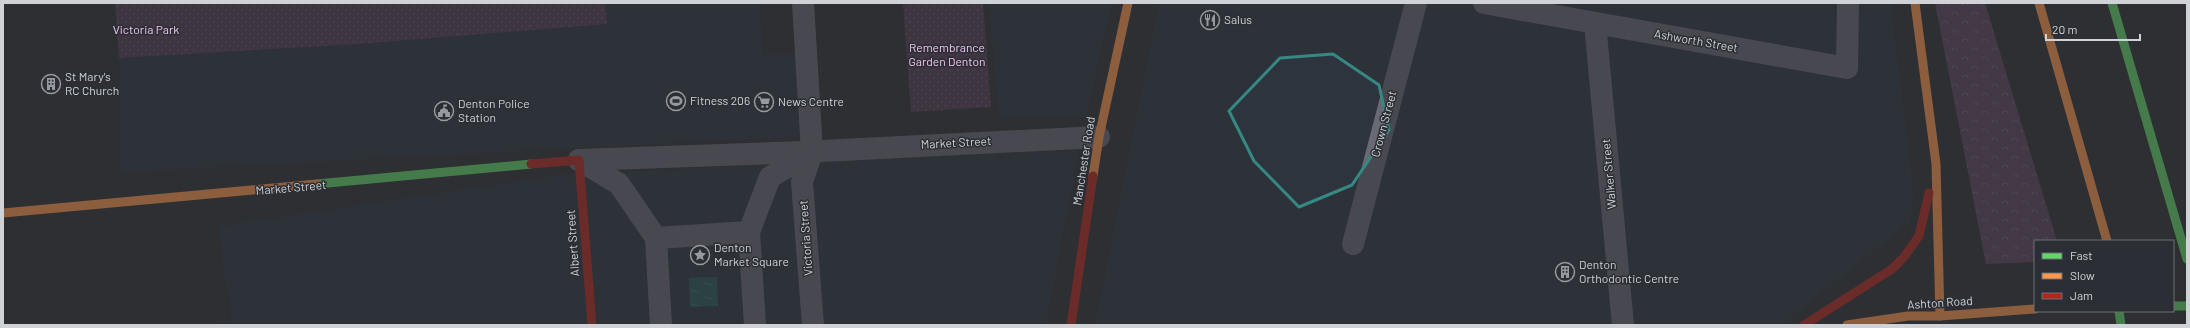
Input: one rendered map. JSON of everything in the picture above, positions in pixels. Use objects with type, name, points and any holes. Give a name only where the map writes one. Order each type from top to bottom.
[{"type":"main road","name":"Manchester Road","points":[[1071,325],[1099,137],[1128,3]]},
{"type":"main road","points":[[1915,3],[1936,164],[1940,321]]},
{"type":"main road","points":[[2039,3],[2107,240]]},
{"type":"main road","points":[[2112,3],[2187,259]]},
{"type":"main road","name":"Market Street","points":[[3,213],[579,160]]},
{"type":"main road","name":"Albert Street","points":[[579,160],[592,325]]},
{"type":"main road","points":[[1804,325],[1892,269],[1904,257],[1919,236],[1936,164]]},
{"type":"main road","points":[[2174,306],[2187,306]]},
{"type":"main road","name":"Ashton Road","points":[[1847,325],[1908,316],[1940,321],[1980,312],[2032,309]]},
{"type":"main road","points":[[1980,312],[1982,325]]},
{"type":"main road","points":[[2119,312],[2121,325]]},
{"type":"street","name":"Crown Street","points":[[1353,244],[1416,3]]},
{"type":"street","name":"Ashworth Street","points":[[1484,3],[1847,68],[1848,5]]},
{"type":"street","points":[[755,325],[749,232],[770,177],[812,152],[804,12]]},
{"type":"street","name":"Walker Street","points":[[1595,23],[1623,325]]},
{"type":"street","name":"Market Street","points":[[579,160],[812,152],[1099,137]]},
{"type":"street","name":"Victoria Street","points":[[812,152],[802,182],[813,325]]},
{"type":"street","points":[[579,160],[619,184],[656,238],[661,325]]},
{"type":"street","points":[[656,238],[749,232]]},
{"type":"highlighted area","points":[[1333,54],[1379,85],[1389,130],[1352,185],[1299,207],[1254,161],[1229,111],[1280,58]]},
{"type":"shaded area","points":[[605,3],[760,3],[763,55],[802,53],[808,136],[120,172],[119,58],[358,44],[607,24]]},
{"type":"shaded area","points":[[989,3],[1112,3],[1086,117],[999,118]]},
{"type":"shaded area","points":[[1159,3],[1891,3],[1914,196],[1910,222],[1790,318],[1790,325],[1095,325]]},
{"type":"shaded area","points":[[1079,150],[1046,325],[191,325],[231,323],[230,298],[224,278],[220,226],[566,174]]},
{"type":"green space","name":"Victoria Park","points":[[115,3],[605,3],[607,24],[358,44],[119,58]]},
{"type":"green space","name":"Remembrance Garden Denton","points":[[903,3],[983,3],[991,107],[911,112]]},
{"type":"green space","points":[[1935,3],[1985,3],[2057,240],[2034,240],[2034,262],[1986,264]]},
{"type":"water","points":[[717,277],[718,306],[690,307],[689,278]]},
{"type":"traffic: fast","points":[[2112,3],[2187,259]]},
{"type":"traffic: fast","points":[[317,184],[531,164]]},
{"type":"traffic: fast","points":[[2174,306],[2187,306]]},
{"type":"traffic: fast","points":[[2119,312],[2121,325]]},
{"type":"traffic: slow","points":[[1093,176],[1099,137],[1128,3]]},
{"type":"traffic: slow","points":[[1915,3],[1936,164],[1940,316]]},
{"type":"traffic: slow","points":[[2039,3],[2107,240]]},
{"type":"traffic: slow","points":[[3,213],[317,184]]},
{"type":"traffic: slow","points":[[1847,325],[1908,316],[1940,316],[2034,309]]},
{"type":"traffic: jam","points":[[531,164],[579,160],[592,325]]},
{"type":"traffic: jam","points":[[1071,325],[1093,176]]},
{"type":"traffic: jam","points":[[1804,325],[1892,269],[1904,257],[1919,236],[1929,193]]},
{"type":"place","name":"Salus","points":[[1210,20]]},
{"type":"place","name":"St Mary's RC Church","points":[[51,84]]},
{"type":"place","name":"Fitness 206","points":[[676,101]]},
{"type":"place","name":"News Centre","points":[[764,102]]},
{"type":"place","name":"Denton Police Station","points":[[444,111]]},
{"type":"place","name":"Denton Market Square","points":[[700,255]]},
{"type":"place","name":"Denton Orthodontic Centre","points":[[1565,272]]}]
